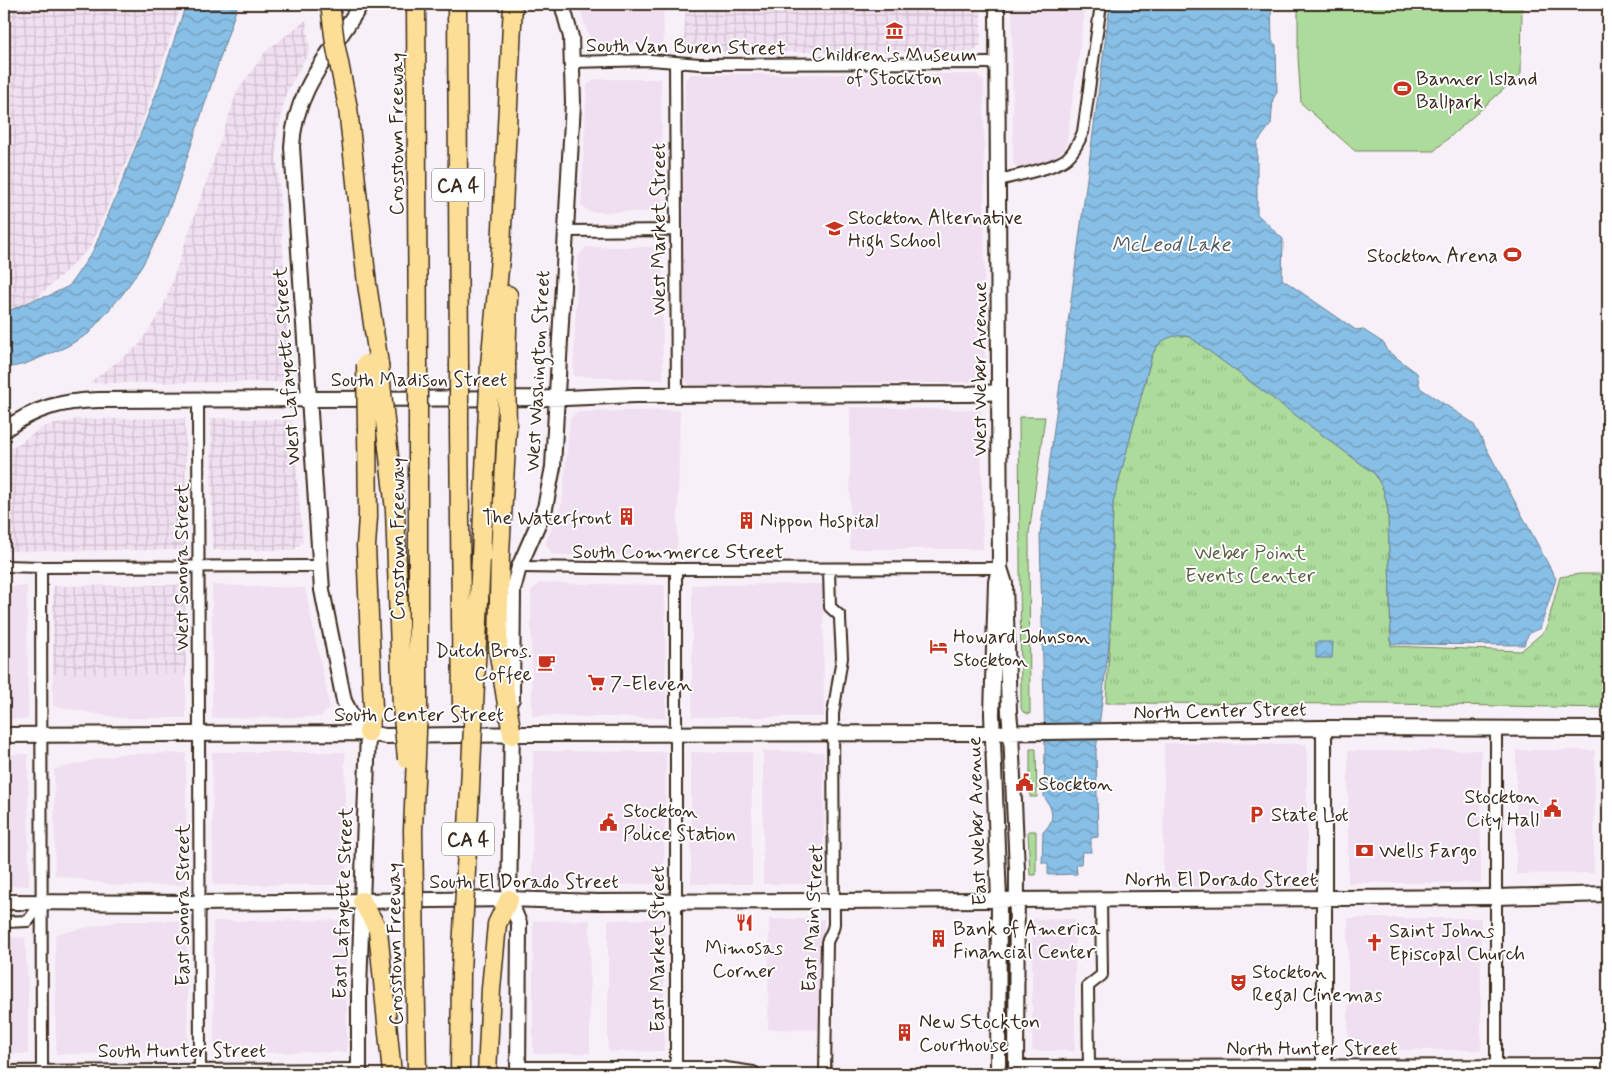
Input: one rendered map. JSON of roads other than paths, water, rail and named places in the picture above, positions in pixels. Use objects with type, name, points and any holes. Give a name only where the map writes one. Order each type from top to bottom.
[{"type":"highway","name":"CA 4","points":[[330,4],[335,43],[349,115],[367,284],[372,364],[386,430],[395,510],[410,707]]},
{"type":"highway","points":[[342,4],[347,49],[349,115]]},
{"type":"highway","name":"CA 4","points":[[458,4],[459,429],[468,706]]},
{"type":"highway","name":"Crosstown Freeway","points":[[416,5],[418,430],[410,707],[417,1074]]},
{"type":"highway","name":"CA 4","points":[[460,1074],[468,706],[487,429],[498,364],[501,248],[513,7]]},
{"type":"highway","points":[[368,733],[373,709],[366,546],[368,517],[367,430],[372,364]]},
{"type":"highway","points":[[498,364],[507,429],[500,553],[498,649],[512,735]]},
{"type":"highway","points":[[486,1074],[491,989],[498,924],[509,899]]},
{"type":"highway","points":[[362,901],[378,930],[392,1074]]},
{"type":"main road","name":"West Lafayette Street","points":[[361,4],[308,84],[300,101],[294,124],[292,166],[322,590],[344,701],[356,724],[368,733]]},
{"type":"main road","name":"West Washington Street","points":[[509,899],[513,590],[519,567],[545,508],[550,486],[557,398],[573,103],[571,37],[562,4]]},
{"type":"main road","name":"West Weber Avenue","points":[[997,4],[1000,568],[1005,584],[1009,712],[1012,732]]},
{"type":"main road","name":"South Madison Street","points":[[9,427],[28,415],[48,406],[82,400],[557,398],[677,395],[969,394],[999,392]]},
{"type":"main road","name":"East Weber Avenue","points":[[998,1074],[999,900],[993,733],[996,582],[1000,568]]},
{"type":"main road","points":[[1588,729],[1608,719]]},
{"type":"main road","name":"North Center Street","points":[[833,733],[1108,732],[1324,728],[1608,729]]},
{"type":"main road","points":[[1324,728],[1324,1072]]},
{"type":"main road","name":"East Weber Avenue","points":[[1012,732],[1017,870],[1016,1071]]},
{"type":"main road","name":"South Center Street","points":[[4,735],[368,733],[385,736],[833,733]]},
{"type":"main road","name":"East Lafayette Street","points":[[360,1072],[359,989],[368,733]]},
{"type":"main road","name":"North El Dorado Street","points":[[834,901],[1496,897],[1608,894]]},
{"type":"main road","points":[[509,899],[519,923],[518,1072],[676,1072],[719,1069],[753,1074]]},
{"type":"main road","name":"South El Dorado Street","points":[[4,902],[200,903],[509,899],[597,902],[834,901]]},
{"type":"main road","name":"North Hunter Street","points":[[1016,1071],[1089,1068],[1154,1071],[1496,1071],[1608,1067]]},
{"type":"street","points":[[997,181],[1055,165],[1066,159],[1076,147],[1083,132],[1100,4]]},
{"type":"street","name":"South Van Buren Street","points":[[572,62],[651,60],[700,64],[829,65],[997,63]]},
{"type":"street","name":"West Market Street","points":[[675,63],[677,395]]},
{"type":"street","points":[[566,231],[676,230]]},
{"type":"street","name":"West Sonora Street","points":[[198,400],[199,735]]},
{"type":"street","points":[[4,566],[320,566]]},
{"type":"street","points":[[41,567],[42,1073]]},
{"type":"street","name":"South Commerce Street","points":[[519,567],[676,569],[1000,568]]},
{"type":"street","points":[[676,569],[676,734]]},
{"type":"street","name":"East Main Street","points":[[825,1074],[826,948],[828,938],[833,929],[834,901],[833,733],[834,708],[841,663],[840,616],[830,607],[833,569]]},
{"type":"street","points":[[1496,728],[1496,1071]]},
{"type":"street","name":"East Market Street","points":[[676,734],[676,1072]]},
{"type":"street","name":"East Sonora Street","points":[[199,735],[200,1072]]},
{"type":"street","points":[[1089,1068],[1088,986],[1102,975],[1101,900]]},
{"type":"street","points":[[4,922],[28,921],[42,902]]},
{"type":"street","name":"South Hunter Street","points":[[4,1071],[42,1073],[360,1072]]},
{"type":"water","points":[[186,4],[238,4],[176,191],[161,230],[142,266],[122,295],[88,334],[66,347],[25,364],[4,369],[4,313],[69,286],[93,251],[158,89]]},
{"type":"water","name":"McLeod Lake","points":[[1110,4],[1271,4],[1272,41],[1276,45],[1277,92],[1273,99],[1271,124],[1257,143],[1257,214],[1283,239],[1282,279],[1356,330],[1362,329],[1385,344],[1386,350],[1417,373],[1420,388],[1473,423],[1556,579],[1540,629],[1529,634],[1524,645],[1391,644],[1388,509],[1383,489],[1375,474],[1190,337],[1178,336],[1167,338],[1155,349],[1152,355],[1113,503],[1110,636],[1096,751],[1098,837],[1091,838],[1091,852],[1082,852],[1081,864],[1076,864],[1077,874],[1048,875],[1048,863],[1042,863],[1043,832],[1050,824],[1052,815],[1050,806],[1044,797],[1045,750],[1040,535]]},
{"type":"water","points":[[1316,642],[1333,642],[1332,658],[1316,658]]},
{"type":"place","name":"Children's Museum of Stockton","points":[[894,30]]},
{"type":"place","name":"Banner Island Ballpark","points":[[1402,89]]},
{"type":"place","name":"Stockton Alternative High School","points":[[834,228]]},
{"type":"place","name":"Stockton Arena","points":[[1512,255]]},
{"type":"place","name":"The Waterfront","points":[[626,517]]},
{"type":"place","name":"Nippon Hospital","points":[[746,520]]},
{"type":"place","name":"Howard Johnson Stockton","points":[[939,647]]},
{"type":"place","name":"Dutch Bros. Coffee","points":[[546,662]]},
{"type":"place","name":"7-Eleven","points":[[596,683]]},
{"type":"place","name":"Stockton","points":[[1024,783]]},
{"type":"place","name":"Stockton City Hall","points":[[1553,808]]},
{"type":"place","name":"State Lot","points":[[1257,814]]},
{"type":"place","name":"Stockton Police Station","points":[[609,822]]},
{"type":"place","name":"Wells Fargo","points":[[1365,850]]},
{"type":"place","name":"Mimosas Corner","points":[[744,923]]},
{"type":"place","name":"Bank of America Financial Center","points":[[939,939]]},
{"type":"place","name":"Saint Johns Episcopal Church","points":[[1375,942]]},
{"type":"place","name":"Stockton Regal Cinemas","points":[[1238,983]]},
{"type":"place","name":"New Stockton Courthouse","points":[[905,1033]]},
{"type":"park label","name":"Weber Point Events Center","points":[[1250,564]]}]
